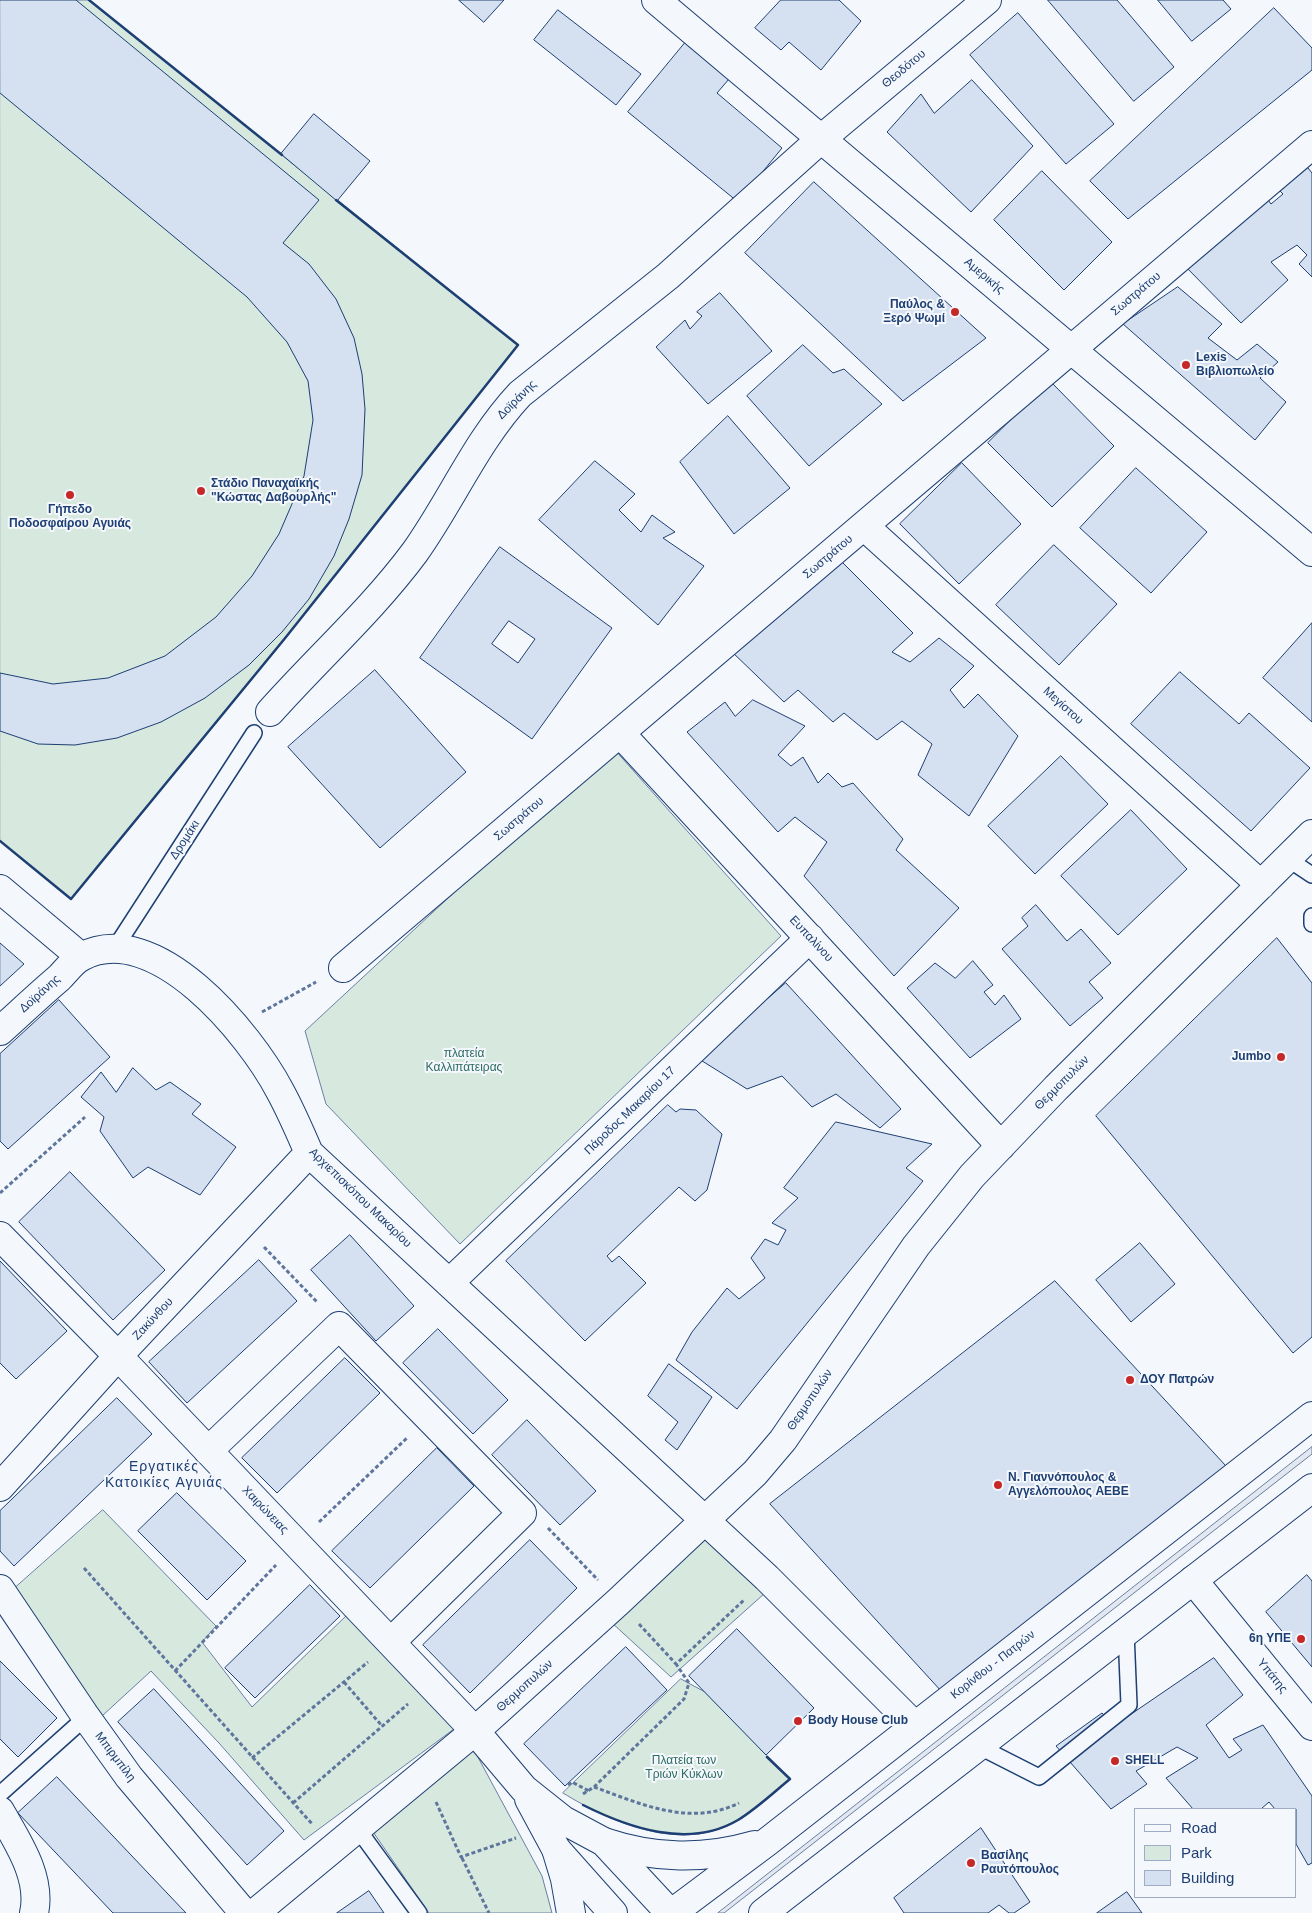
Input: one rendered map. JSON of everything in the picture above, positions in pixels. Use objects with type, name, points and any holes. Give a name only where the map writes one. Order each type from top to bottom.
[{"type":"main road","name":"Αμερικής","points":[[656,0],[1312,552]]},
{"type":"main road","name":"Θεοδότου","points":[[821,139],[987,0]]},
{"type":"main road","name":"Δοϊράνης","points":[[270,712],[317,660],[373,605],[407,562],[430,531],[500,415],[520,394],[668,276],[821,139]]},
{"type":"main road","name":"Σωστράτου","points":[[343,968],[1312,145]]},
{"type":"main road","name":"Μεγίστου","points":[[864,526],[1261,885]]},
{"type":"main road","name":"Ευπαλίνου","points":[[620,733],[1001,1146]]},
{"type":"main road","name":"Θερμοπυλών","points":[[255,1913],[476,1731],[618,1602],[755,1473],[783,1440],[916,1246],[972,1176],[1312,834]]},
{"type":"main road","points":[[0,889],[81,957]]},
{"type":"main road","name":"Πάροδος Μακαρίου 17","points":[[449,1283],[810,938]]},
{"type":"main road","name":"Αρχιεπισκόπου Μακαρίου","points":[[81,957],[115,948],[144,954],[173,968],[199,989],[236,1026],[280,1090],[309,1153],[767,1578],[914,1726]]},
{"type":"main road","name":"Δοϊράνης","points":[[0,1031],[81,957]]},
{"type":"main road","name":"Ζακύνθου","points":[[0,1487],[118,1356],[309,1153]]},
{"type":"main road","name":"Χαιρώνειας","points":[[0,1236],[118,1356],[476,1731],[524,1789],[552,1831]]},
{"type":"main road","points":[[208,1451],[340,1326],[522,1512],[391,1642]]},
{"type":"main road","name":"Κορίνθου - Πατρών","points":[[671,1913],[766,1842],[1312,1416]]},
{"type":"main road","points":[[763,1913],[1312,1488]]},
{"type":"main road","name":"Υπάτης","points":[[1193,1580],[1312,1726]]},
{"type":"main road","name":"Μπιρμπίλη","points":[[0,1589],[86,1717],[129,1776],[244,1913]]},
{"type":"main road","points":[[0,1811],[30,1871],[40,1909]]},
{"type":"main road","points":[[552,1831],[604,1842],[625,1849],[671,1857],[716,1854],[766,1842]]},
{"type":"main road","points":[[552,1831],[565,1879],[571,1913]]},
{"type":"main road","points":[[552,1831],[613,1913]]},
{"type":"main road","points":[[604,1842],[671,1913]]},
{"type":"lane","name":"Δρομάκι","points":[[115,948],[254,733]]},
{"type":"lane","points":[[1288,859],[1312,875]]},
{"type":"lane","points":[[1312,916],[1312,924]]},
{"type":"lane","points":[[978,1746],[1038,1777],[1129,1705],[1126,1632]]},
{"type":"lane","points":[[0,1794],[86,1717]]},
{"type":"lane","points":[[357,1828],[419,1913]]},
{"type":"path","points":[[236,1026],[343,968]]},
{"type":"path","points":[[0,1193],[85,1117]]},
{"type":"path","points":[[242,1224],[340,1326]]},
{"type":"path","points":[[176,1672],[296,1544],[429,1417]]},
{"type":"path","points":[[522,1512],[550,1530],[676,1664],[688,1683],[684,1700],[589,1791]]},
{"type":"path","points":[[84,1568],[333,1848]]},
{"type":"path","points":[[676,1664],[741,1603]]},
{"type":"path","points":[[252,1758],[391,1642]]},
{"type":"path","points":[[344,1682],[382,1726]]},
{"type":"path","points":[[293,1803],[431,1684]]},
{"type":"path","points":[[423,1774],[489,1913]]},
{"type":"path","points":[[594,1787],[662,1810],[686,1815],[725,1810],[739,1802]]},
{"type":"path","points":[[462,1857],[552,1831]]},
{"type":"green space","name":"Στάδιο Παναχαϊκής \"Κώστας Δαβουρλής\"","points":[[0,0],[89,0],[518,345],[286,637],[71,899],[0,841]]},
{"type":"green space","name":"πλατεία Καλλιπάτειρας","points":[[614,749],[781,936],[460,1244],[326,1104],[305,1031],[515,836]]},
{"type":"green space","points":[[103,1510],[216,1626],[202,1642],[252,1707],[347,1615],[454,1729],[304,1840],[219,1743],[151,1671],[102,1716],[15,1588]]},
{"type":"green space","points":[[703,1535],[765,1593],[671,1677],[611,1622]]},
{"type":"green space","name":"Πλατεία των Τριών Κύκλων","points":[[681,1679],[705,1692],[790,1779],[738,1820],[717,1830],[694,1834],[671,1834],[625,1824],[603,1815],[563,1793]]},
{"type":"green space","points":[[473,1748],[542,1876],[552,1913],[429,1913],[371,1829]]},
{"type":"shaded area","points":[[1312,1447],[1312,1454],[724,1913],[718,1913]]},
{"type":"building","points":[[0,0],[76,0],[319,200],[283,243],[309,264],[336,299],[354,338],[362,374],[365,409],[362,475],[349,519],[334,556],[309,599],[282,632],[249,665],[205,698],[161,722],[117,738],[75,745],[38,744],[0,731],[0,673],[53,684],[108,678],[165,656],[216,617],[252,576],[279,534],[304,476],[313,420],[308,381],[287,342],[247,297],[0,93]]},
{"type":"building","points":[[459,0],[504,0],[484,22]]},
{"type":"building","points":[[781,0],[839,0],[861,21],[821,70],[789,42],[781,50],[755,28]]},
{"type":"building","points":[[1048,0],[1117,0],[1174,67],[1134,101]]},
{"type":"building","points":[[1158,0],[1223,0],[1231,9],[1192,41]]},
{"type":"building","points":[[1274,8],[1312,48],[1312,70],[1128,219],[1090,181]]},
{"type":"building","points":[[558,10],[641,74],[616,105],[534,40]]},
{"type":"building","points":[[1018,13],[1114,124],[1066,164],[970,55]]},
{"type":"building","points":[[685,43],[729,79],[717,93],[782,148],[738,202],[628,112]]},
{"type":"building","points":[[972,80],[1033,146],[971,212],[887,132],[921,94],[934,113]]},
{"type":"building","points":[[314,114],[370,161],[337,201],[281,154]]},
{"type":"building","points":[[1308,168],[1312,173],[1312,277],[1299,264],[1307,255],[1297,245],[1271,262],[1288,280],[1241,323],[1184,265],[1264,194],[1271,204],[1283,194],[1275,186],[1290,174],[1296,177]]},
{"type":"building","points":[[1042,171],[1112,242],[1064,290],[994,220]]},
{"type":"building","points":[[814,182],[986,338],[903,401],[745,253]]},
{"type":"building","points":[[1178,287],[1222,324],[1208,338],[1237,360],[1257,344],[1278,362],[1260,378],[1286,402],[1255,440],[1123,324]]},
{"type":"building","points":[[720,293],[772,351],[708,404],[656,347],[685,320],[690,329],[702,316],[697,312]]},
{"type":"building","points":[[803,345],[833,373],[844,369],[882,404],[809,466],[747,396]]},
{"type":"building","points":[[1050,381],[1114,446],[1052,507],[988,443]]},
{"type":"building","points":[[728,416],[790,488],[734,534],[680,462]]},
{"type":"building","points":[[595,461],[635,494],[619,510],[641,532],[652,515],[675,532],[663,538],[704,566],[658,625],[539,520]]},
{"type":"building","points":[[962,463],[1021,524],[959,584],[900,524]]},
{"type":"building","points":[[1136,468],[1207,532],[1151,593],[1080,528]]},
{"type":"building","points":[[1054,545],[1117,604],[1059,665],[996,605]]},
{"type":"building","points":[[500,547],[612,628],[532,739],[420,658]],"holes":[[[509,621],[535,639],[518,663],[492,644]]]},
{"type":"building","points":[[842,562],[913,633],[892,652],[910,662],[939,638],[974,666],[950,690],[964,708],[978,694],[1018,736],[969,816],[918,775],[932,744],[902,721],[877,740],[844,713],[833,722],[798,690],[784,702],[729,649]]},
{"type":"building","points":[[1312,623],[1312,722],[1263,678]]},
{"type":"building","points":[[375,670],[466,772],[380,848],[288,747]]},
{"type":"building","points":[[1180,672],[1239,724],[1249,713],[1310,768],[1251,831],[1131,724]]},
{"type":"building","points":[[753,700],[805,726],[778,755],[791,766],[803,757],[818,783],[828,773],[842,787],[853,783],[903,839],[896,850],[959,908],[894,976],[804,876],[827,842],[795,817],[778,832],[687,732],[725,702],[735,716]]},
{"type":"building","points":[[1061,756],[1108,804],[1035,874],[988,826]]},
{"type":"building","points":[[1131,810],[1187,869],[1118,935],[1061,876]]},
{"type":"building","points":[[1036,905],[1067,941],[1081,929],[1111,963],[1089,982],[1103,998],[1070,1026],[1002,949],[1028,926],[1022,918]]},
{"type":"building","points":[[1277,938],[1312,983],[1312,1337],[1293,1353],[1096,1116]]},
{"type":"building","points":[[0,943],[24,964],[0,986]]},
{"type":"building","points":[[973,961],[993,985],[984,992],[995,1005],[1004,995],[1021,1019],[970,1058],[907,988],[935,963],[955,978]]},
{"type":"building","points":[[786,983],[901,1109],[880,1128],[836,1094],[812,1107],[782,1076],[747,1089],[699,1059]]},
{"type":"building","points":[[59,1000],[110,1057],[8,1149],[0,1141],[0,1054]]},
{"type":"building","points":[[133,1068],[156,1090],[170,1082],[201,1104],[192,1114],[236,1147],[200,1195],[148,1167],[133,1178],[100,1131],[104,1117],[81,1097],[101,1072],[116,1092]]},
{"type":"building","points":[[668,1105],[676,1112],[680,1109],[696,1110],[722,1134],[707,1190],[695,1201],[679,1187],[607,1256],[612,1262],[619,1256],[646,1283],[585,1341],[506,1261]]},
{"type":"building","points":[[836,1122],[932,1144],[906,1168],[923,1181],[737,1409],[676,1360],[692,1332],[727,1288],[739,1299],[765,1278],[751,1258],[765,1239],[778,1245],[786,1230],[772,1223],[798,1198],[784,1188]]},
{"type":"building","points":[[70,1172],[165,1270],[113,1320],[19,1222]]},
{"type":"building","points":[[350,1235],[414,1306],[376,1341],[311,1270]]},
{"type":"building","points":[[1140,1243],[1175,1284],[1131,1322],[1096,1280]]},
{"type":"building","points":[[259,1260],[297,1301],[187,1403],[149,1362]]},
{"type":"building","points":[[0,1261],[67,1331],[16,1379],[0,1363]]},
{"type":"building","name":"Ν. Γιαννόπουλος & Αγγελόπουλος ΑΕΒΕ","points":[[1055,1281],[1226,1466],[942,1692],[770,1504]]},
{"type":"building","points":[[438,1329],[508,1400],[473,1434],[403,1363]]},
{"type":"building","points":[[345,1358],[380,1393],[277,1493],[242,1458]]},
{"type":"building","points":[[669,1364],[712,1397],[677,1450],[665,1440],[678,1422],[648,1396]]},
{"type":"building","points":[[117,1398],[152,1434],[14,1566],[0,1551],[0,1511]]},
{"type":"building","points":[[527,1420],[596,1491],[560,1525],[492,1455]]},
{"type":"building","points":[[437,1448],[474,1486],[370,1588],[332,1551]]},
{"type":"building","points":[[177,1493],[246,1561],[207,1600],[138,1531]]},
{"type":"building","points":[[530,1540],[577,1588],[470,1693],[423,1645]]},
{"type":"building","name":"6η ΥΠΕ","points":[[1307,1575],[1312,1581],[1312,1667],[1266,1612]]},
{"type":"building","points":[[310,1585],[340,1616],[255,1698],[225,1668]]},
{"type":"building","points":[[737,1629],[814,1708],[766,1755],[689,1676]]},
{"type":"building","points":[[626,1647],[667,1690],[565,1786],[524,1744]]},
{"type":"building","points":[[1214,1658],[1243,1695],[1206,1725],[1229,1758],[1242,1750],[1233,1739],[1263,1725],[1312,1796],[1312,1863],[1308,1865],[1297,1846],[1297,1808],[1274,1808],[1269,1802],[1262,1808],[1192,1808],[1166,1778],[1198,1758],[1177,1747],[1136,1771],[1147,1784],[1111,1809],[1056,1746],[1102,1713],[1113,1726]]},
{"type":"building","points":[[0,1661],[57,1718],[18,1757],[0,1739]]},
{"type":"building","points":[[154,1689],[284,1831],[247,1865],[118,1722]]},
{"type":"building","points":[[57,1777],[186,1913],[113,1913],[18,1813]]},
{"type":"building","name":"Βασίλης Ραυτόπουλος","points":[[981,1828],[1030,1902],[1014,1913],[1009,1913],[999,1905],[988,1913],[904,1913],[894,1898]]},
{"type":"building","points":[[369,1891],[384,1913],[337,1913]]},
{"type":"building","points":[[1127,1892],[1142,1913],[1097,1913]]},
{"type":"wall","points":[[89,0],[282,155]]},
{"type":"wall","points":[[0,841],[71,899],[286,637],[518,345],[336,200]]},
{"type":"wall","points":[[583,1805],[639,1828],[659,1832],[680,1834],[700,1833],[719,1829],[745,1816],[790,1779],[767,1757]]},
{"type":"place","name":"Παύλος & Ξερό Ψωμί","points":[[955,312]]},
{"type":"place","name":"Lexis Βιβλιοπωλείο","points":[[1186,365]]},
{"type":"place","name":"Στάδιο Παναχαϊκής \"Κώστας Δαβουρλής\"","points":[[201,491]]},
{"type":"place","name":"Γήπεδο Ποδοσφαίρου Αγυιάς","points":[[70,495]]},
{"type":"place","name":"Jumbo","points":[[1281,1057]]},
{"type":"place","name":"ΔΟΥ Πατρών","points":[[1130,1380]]},
{"type":"place","name":"Ν. Γιαννόπουλος & Αγγελόπουλος ΑΕΒΕ","points":[[998,1485]]},
{"type":"place","name":"6η ΥΠΕ","points":[[1301,1639]]},
{"type":"place","name":"Body House Club","points":[[798,1721]]},
{"type":"place","name":"SHELL","points":[[1115,1761]]},
{"type":"place","name":"Βασίλης Ραυτόπουλος","points":[[971,1863]]},
{"type":"district","name":"Εργατικές Κατοικίες Αγυιάς","points":[[164,1475]]}]
